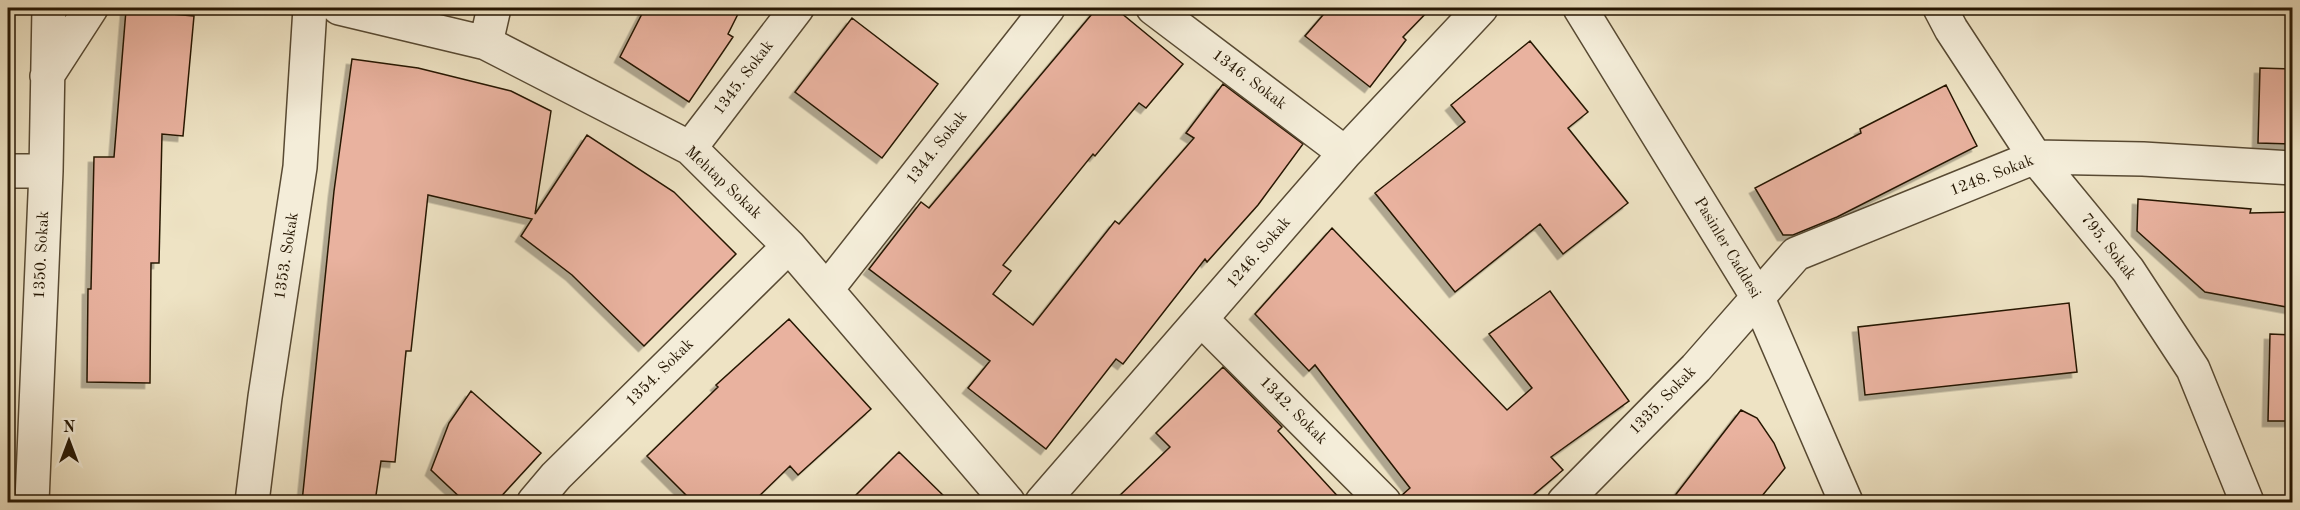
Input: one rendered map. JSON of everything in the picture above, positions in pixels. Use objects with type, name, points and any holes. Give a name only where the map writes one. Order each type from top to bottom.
[{"type":"street","name":"1350. Sokak","points":[[32,502],[46,171],[49,8]]},
{"type":"street","points":[[46,76],[91,8]]},
{"type":"street","name":"1353. Sokak","points":[[252,502],[265,397],[300,167],[310,8]]},
{"type":"street","name":"Mehtap Sokak","points":[[339,8],[486,43],[690,148],[789,246],[1008,502]]},
{"type":"street","points":[[486,43],[494,8]]},
{"type":"street","name":"1345. Sokak","points":[[690,148],[797,8]]},
{"type":"street","name":"1344. Sokak","points":[[827,289],[1048,8]]},
{"type":"street","name":"1246. Sokak","points":[[1042,502],[1345,153],[1481,8]]},
{"type":"street","name":"Pasinler Caddesi","points":[[1580,8],[1757,296],[1846,502]]},
{"type":"street","name":"795. Sokak","points":[[1940,8],[1951,29],[2035,157],[2128,270],[2193,369],[2247,502]]},
{"type":"street","name":"1346. Sokak","points":[[1164,10],[1345,153]]},
{"type":"street","name":"1248. Sokak","points":[[1757,296],[1796,254],[2035,157],[2144,159],[2292,168]]},
{"type":"street","points":[[8,171],[46,171]]},
{"type":"street","name":"1354. Sokak","points":[[534,502],[556,476],[789,246]]},
{"type":"street","name":"1335. Sokak","points":[[1564,502],[1696,368],[1757,296]]},
{"type":"street","name":"1342. Sokak","points":[[1202,319],[1384,502]]},
{"type":"building","points":[[645,8],[741,8],[728,34],[733,37],[689,102],[620,57]]},
{"type":"building","points":[[1097,8],[1115,8],[1183,64],[1146,108],[1139,103],[1095,156],[1093,154],[1003,265],[1011,271],[993,294],[1033,325],[1115,221],[1119,224],[1194,138],[1186,133],[1223,84],[1303,144],[1258,205],[1207,262],[1205,259],[1123,364],[1116,359],[1046,449],[968,388],[990,361],[869,269],[921,202],[929,208]]},
{"type":"building","points":[[1329,8],[1431,8],[1403,37],[1406,40],[1370,87],[1305,36]]},
{"type":"building","points":[[126,10],[194,16],[183,136],[162,134],[159,263],[151,263],[150,383],[87,382],[88,289],[91,289],[94,157],[114,157]]},
{"type":"building","points":[[852,18],[938,84],[882,158],[795,92]]},
{"type":"building","points":[[1530,41],[1588,112],[1568,128],[1628,203],[1563,254],[1540,224],[1455,292],[1375,193],[1465,122],[1451,105]]},
{"type":"building","points":[[352,59],[418,68],[511,91],[551,111],[535,214],[587,135],[674,192],[736,254],[644,346],[572,275],[521,236],[532,219],[428,195],[411,351],[406,351],[395,462],[381,461],[375,502],[302,502],[334,191]]},
{"type":"building","points":[[2260,68],[2292,69],[2292,144],[2258,143]]},
{"type":"building","points":[[1946,85],[1977,146],[1837,217],[1793,235],[1783,235],[1755,188],[1861,133],[1860,129]]},
{"type":"building","points":[[2138,199],[2251,209],[2250,213],[2292,212],[2292,308],[2205,292],[2137,231]]},
{"type":"building","points":[[1332,228],[1507,410],[1532,388],[1489,334],[1550,291],[1629,401],[1551,457],[1563,470],[1525,502],[1402,502],[1401,496],[1410,488],[1315,365],[1309,371],[1255,314]]},
{"type":"building","points":[[2069,303],[2077,372],[1865,395],[1858,327]]},
{"type":"building","points":[[789,319],[871,409],[798,475],[790,466],[753,502],[693,502],[647,456],[718,387],[716,385]]},
{"type":"building","points":[[2270,334],[2292,335],[2292,421],[2268,421]]},
{"type":"building","points":[[1223,367],[1282,427],[1278,431],[1343,502],[1113,502],[1170,447],[1156,433]]},
{"type":"building","points":[[471,391],[541,453],[496,502],[465,502],[431,470],[449,423]]},
{"type":"building","points":[[1741,410],[1757,418],[1774,443],[1785,468],[1757,502],[1670,502]]},
{"type":"building","points":[[899,452],[950,502],[849,502]]}]
